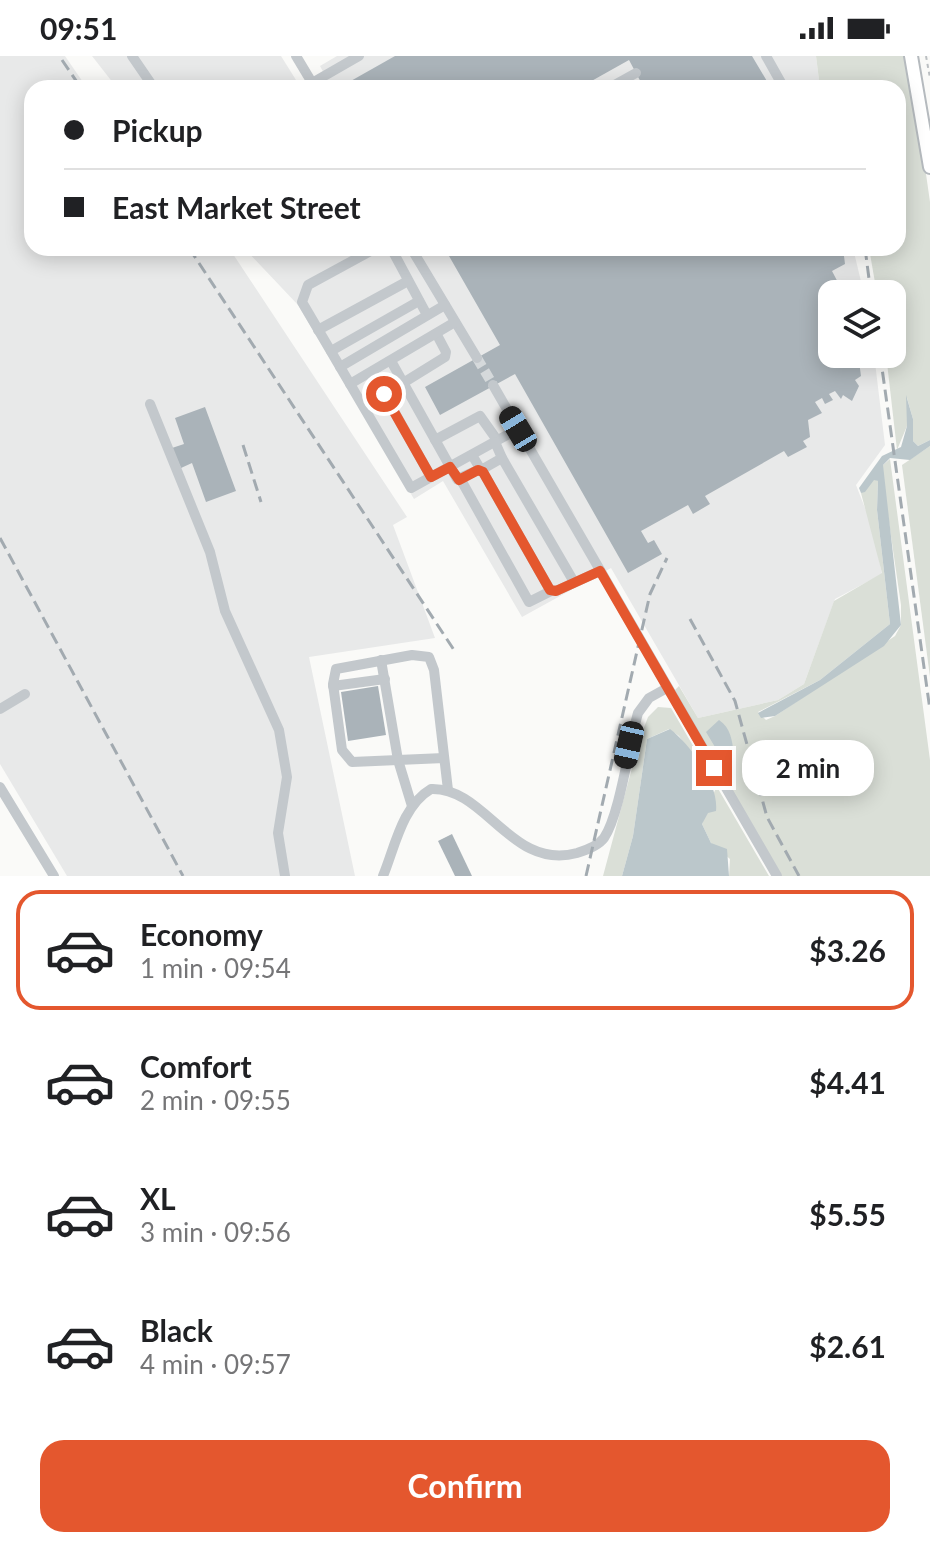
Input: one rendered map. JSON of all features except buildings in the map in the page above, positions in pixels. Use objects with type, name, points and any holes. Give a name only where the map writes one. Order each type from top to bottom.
[{"type":"main road","points":[[911,56],[930,167]]},
{"type":"street","points":[[132,56],[148,80]]},
{"type":"street","points":[[296,56],[311,80]]},
{"type":"street","points":[[322,80],[359,56]]},
{"type":"street","points":[[766,56],[780,80]]},
{"type":"street","points":[[624,80],[636,73]]},
{"type":"street","points":[[361,256],[308,285],[302,302],[411,488],[518,429]]},
{"type":"street","points":[[395,256],[427,315]]},
{"type":"street","points":[[416,256],[477,358]]},
{"type":"street","points":[[318,330],[408,281]]},
{"type":"street","points":[[331,351],[419,301]]},
{"type":"street","points":[[340,367],[445,305]]},
{"type":"street","points":[[350,384],[455,322]]},
{"type":"street","points":[[403,383],[445,357],[446,352],[437,335]]},
{"type":"street","points":[[391,361],[529,602],[600,571]]},
{"type":"street","points":[[372,372],[431,477]]},
{"type":"street","points":[[493,385],[777,876]]},
{"type":"street","points":[[150,404],[210,552],[225,611],[279,730],[287,777],[278,833],[285,876]]},
{"type":"street","points":[[435,440],[480,416],[574,582]]},
{"type":"street","points":[[472,455],[551,591]]},
{"type":"street","points":[[461,480],[502,458]]},
{"type":"street","points":[[444,758],[352,762],[347,759],[342,750],[333,686],[336,669],[424,654],[429,657],[434,670],[448,790]]},
{"type":"street","points":[[381,660],[398,760],[412,806]]},
{"type":"street","points":[[333,686],[385,679]]},
{"type":"street","points":[[383,876],[412,806],[431,789],[448,790],[507,834],[538,852],[567,855],[598,844],[610,824],[638,713],[649,698],[667,688]]},
{"type":"street","points":[[0,709],[25,694]]},
{"type":"street","points":[[0,787],[53,876]]},
{"type":"path","points":[[926,56],[930,78]]},
{"type":"shaded area","points":[[0,56],[65,56],[82,80],[24,80],[24,256],[234,256],[407,517],[393,525],[435,638],[309,657],[355,876],[67,876],[0,764]]},
{"type":"shaded area","points":[[92,56],[281,56],[296,80],[111,80]]},
{"type":"shaded area","points":[[337,56],[816,56],[819,80],[328,80],[320,66]]},
{"type":"shaded area","points":[[816,56],[904,56],[916,104],[930,202],[930,440],[918,446],[913,441],[913,419],[907,398],[907,426],[897,450],[888,368],[906,368],[906,280],[875,280],[870,256],[906,256],[906,80],[819,80]]},
{"type":"shaded area","points":[[252,256],[855,256],[861,280],[818,280],[818,368],[876,368],[885,445],[856,485],[872,526],[882,574],[835,599],[804,684],[778,700],[698,718],[611,568],[522,617],[443,481],[414,499],[298,305]]},
{"type":"shaded area","points":[[906,395],[913,419],[913,441],[918,446],[930,440],[930,446],[910,460],[890,458],[883,465],[901,625],[884,646],[775,716],[761,718],[758,713],[820,680],[890,624],[877,510],[878,481],[874,480],[865,492],[861,493],[859,488],[882,456],[901,447],[907,426]]},
{"type":"shaded area","points":[[930,446],[930,677],[902,465]]},
{"type":"shaded area","points":[[890,459],[930,760],[930,876],[781,876],[674,691],[679,686],[698,718],[778,700],[804,684],[834,601],[882,573],[861,493],[874,479],[878,481],[877,510],[890,624],[820,680],[758,712],[766,720],[775,716],[895,636],[901,625],[901,605],[882,474],[883,465]]},
{"type":"shaded area","points":[[658,707],[671,708],[769,876],[729,876],[730,859],[711,843],[702,824],[715,790],[679,736],[669,729],[647,739],[633,836],[622,876],[603,876],[640,738],[648,717]]},
{"type":"shaded area","points":[[719,720],[732,739],[734,755],[729,761],[721,757],[706,732]]},
{"type":"shaded area","points":[[670,729],[695,755],[713,789],[716,811],[708,813],[702,824],[711,843],[727,849],[729,876],[622,876],[633,836],[647,739]]},
{"type":"tunnel","points":[[477,358],[493,385]]},
{"type":"railway","points":[[62,60],[76,80]]},
{"type":"railway","points":[[194,256],[456,653]]},
{"type":"railway","points":[[866,256],[869,280]]},
{"type":"railway","points":[[882,368],[930,710]]},
{"type":"railway","points":[[243,445],[261,502]]},
{"type":"railway","points":[[0,538],[183,876]]},
{"type":"railway","points":[[586,876],[650,594],[667,558]]},
{"type":"railway","points":[[690,619],[735,701],[767,817],[799,876]]},
{"type":"route","points":[[384,394],[431,477],[450,467],[459,480],[478,470],[483,472],[550,590],[556,591],[600,571],[714,768]]}]
